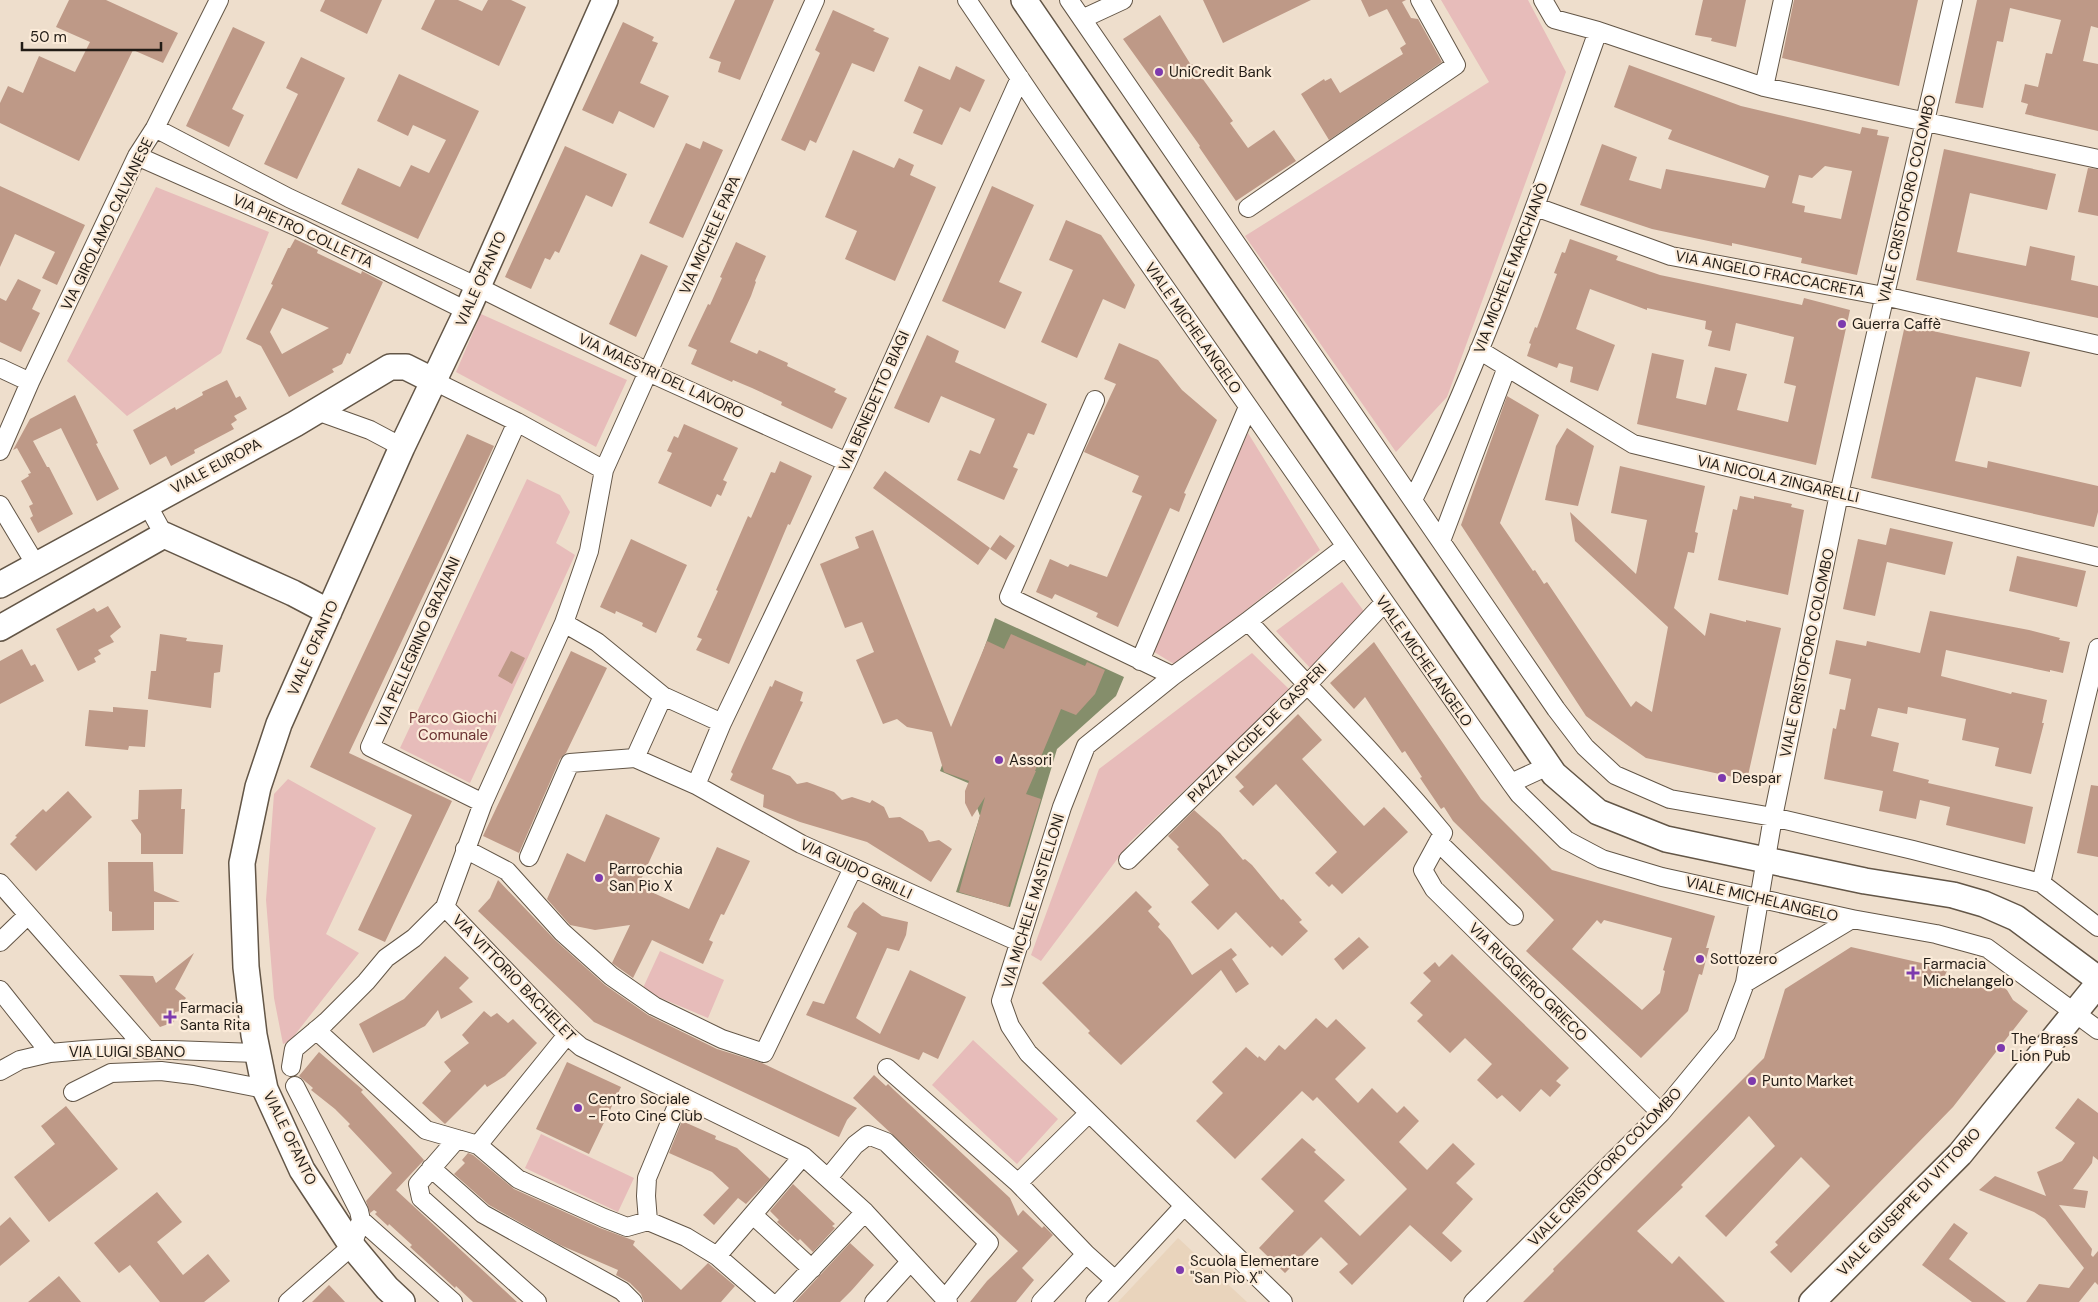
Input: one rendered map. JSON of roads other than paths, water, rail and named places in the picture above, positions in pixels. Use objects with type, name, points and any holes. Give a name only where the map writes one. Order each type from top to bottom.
[{"type":"street","name":"VIA GIROLAMO CALVANESE","points":[[0,450],[30,382],[137,156],[155,128],[219,0]]},
{"type":"street","name":"VIALE OFANTO","points":[[391,1297],[352,1246],[302,1170],[264,1089],[254,1035],[246,967],[242,863],[258,787],[279,724],[402,447],[478,287],[605,0]]},
{"type":"street","name":"VIA MICHELE PAPA","points":[[564,623],[589,551],[604,470],[815,0]]},
{"type":"street","name":"VIALE MICHELANGELO","points":[[967,0],[1345,547],[1511,783],[1519,794],[1566,840],[1602,859],[1662,877],[1852,919],[1936,934],[1987,948],[2098,1030]]},
{"type":"street","points":[[1024,0],[1554,774],[1598,812],[1666,838],[1865,881],[1953,895],[1984,904],[2016,918],[2098,979]]},
{"type":"street","points":[[1069,0],[1556,709],[1586,747],[1616,775],[1670,799],[1773,817],[2041,883],[2098,927]]},
{"type":"street","points":[[1082,19],[1123,0]]},
{"type":"street","points":[[1248,208],[1456,65],[1420,0]]},
{"type":"street","points":[[1543,0],[1554,19],[1598,31],[1764,87],[2098,159]]},
{"type":"street","points":[[1764,87],[1784,0]]},
{"type":"street","name":"VIALE CRISTOFORO COLOMBO","points":[[1473,1302],[1661,1113],[1726,1034],[1745,984],[1773,817],[1839,494],[1953,0]]},
{"type":"street","name":"VIA MICHELE MARCHIANÒ","points":[[1413,500],[1434,457],[1479,350],[1536,207],[1598,31]]},
{"type":"street","name":"VIA BENEDETTO BIAGI","points":[[696,785],[722,723],[847,462],[1020,78]]},
{"type":"street","name":"VIA PIETRO COLLETTA","points":[[155,128],[289,198],[478,287]]},
{"type":"street","name":"VIA PIETRO COLLETTA","points":[[137,156],[300,228],[467,311]]},
{"type":"street","name":"VIA ANGELO FRACCACRETA","points":[[1536,207],[1671,256],[1884,296],[2098,345]]},
{"type":"street","name":"VIA MAESTRI DEL LAVORO","points":[[478,287],[648,372],[847,462]]},
{"type":"street","name":"VIA NICOLA ZINGARELLI","points":[[1479,350],[1633,444],[2098,556]]},
{"type":"street","name":"VIALE EUROPA","points":[[0,585],[317,411],[390,367],[406,367],[434,381]]},
{"type":"street","points":[[1441,541],[1507,367]]},
{"type":"street","points":[[0,368],[30,382]]},
{"type":"street","points":[[434,381],[517,422],[604,470]]},
{"type":"street","points":[[1095,400],[1009,596],[1173,676]]},
{"type":"street","points":[[1140,661],[1248,407]]},
{"type":"street","points":[[317,411],[370,430],[402,447]]},
{"type":"street","name":"VIA PELLEGRINO GRAZIANI","points":[[484,803],[370,746],[517,422]]},
{"type":"street","points":[[147,504],[164,535],[293,593],[329,612]]},
{"type":"street","points":[[0,505],[36,565]]},
{"type":"street","points":[[0,628],[164,535]]},
{"type":"street","name":"VIA MICHELE MASTELLONI","points":[[1283,1302],[1028,1053],[1010,1026],[1002,1001],[1062,807],[1086,746],[1173,676],[1345,547]]},
{"type":"street","name":"PIAZZA ALCIDE DE GASPERI","points":[[1128,860],[1306,686],[1384,603]]},
{"type":"street","points":[[1248,621],[1306,686],[1416,801],[1443,833],[1438,842],[1514,916]]},
{"type":"street","points":[[291,1067],[294,1049],[366,982],[386,958],[414,938],[445,906],[484,803],[564,623],[597,642],[663,696],[722,723]]},
{"type":"street","points":[[2041,883],[2098,648]]},
{"type":"street","points":[[529,857],[570,763],[635,758],[663,696]]},
{"type":"street","name":"VIA GUIDO GRILLI","points":[[635,758],[696,785],[801,844],[1021,943]]},
{"type":"street","points":[[1511,783],[1548,766]]},
{"type":"street","name":"VIA RUGGIERO GRIECO","points":[[1438,842],[1423,870],[1434,889],[1661,1113]]},
{"type":"street","points":[[465,849],[507,871],[562,932],[611,976],[654,1006],[722,1039],[764,1053],[853,868]]},
{"type":"street","points":[[0,883],[147,1050]]},
{"type":"street","name":"VIA VITTORIO BACHELET","points":[[445,906],[567,1035],[581,1047],[803,1156],[865,1212],[946,1300]]},
{"type":"street","points":[[0,942],[28,916]]},
{"type":"street","points":[[1745,984],[1852,919]]},
{"type":"street","name":"VIALE GIUSEPPE DI VITTORIO","points":[[1812,1302],[1960,1154],[2098,984]]},
{"type":"street","points":[[0,990],[50,1053]]},
{"type":"street","points":[[316,1030],[426,1130],[478,1145],[518,1179],[604,1218],[627,1227],[648,1221],[686,1237],[717,1256],[770,1302]]},
{"type":"street","points":[[478,1145],[567,1035]]},
{"type":"street","name":"VIA LUIGI SBANO","points":[[0,1071],[20,1060],[50,1053],[117,1048],[258,1053]]},
{"type":"street","points":[[888,1068],[1018,1183],[1086,1254],[1115,1280]]},
{"type":"street","points":[[73,1092],[111,1073],[161,1071],[193,1075],[264,1089]]},
{"type":"street","points":[[288,1302],[352,1246],[361,1220],[359,1211],[295,1086]]},
{"type":"street","points":[[648,1221],[647,1178],[681,1096]]},
{"type":"street","points":[[1018,1183],[1088,1113]]},
{"type":"street","points":[[828,1178],[868,1134],[886,1142],[990,1242],[946,1300]]},
{"type":"street","points":[[457,1139],[418,1184],[421,1198],[537,1302]]},
{"type":"street","points":[[717,1256],[803,1156]]},
{"type":"street","points":[[432,1168],[483,1214],[622,1291],[633,1302]]},
{"type":"street","points":[[1095,1302],[1184,1207]]},
{"type":"street","points":[[780,1302],[865,1212]]},
{"type":"street","points":[[753,1216],[812,1269]]},
{"type":"street","points":[[361,1220],[453,1302]]},
{"type":"street","points":[[1040,1302],[1086,1254]]},
{"type":"street","points":[[874,1302],[910,1262]]},
{"type":"place","name":"UniCredit Bank","points":[[1159,72]]},
{"type":"place","name":"Guerra Caffè","points":[[1842,324]]},
{"type":"place","name":"Assori","points":[[999,760]]},
{"type":"place","name":"Despar","points":[[1722,778]]},
{"type":"place","name":"Parrocchia San Pio X","points":[[599,878]]},
{"type":"place","name":"Sottozero","points":[[1700,959]]},
{"type":"place","name":"Farmacia Michelangelo","points":[[1913,973]]},
{"type":"place","name":"Farmacia Santa Rita","points":[[170,1017]]},
{"type":"place","name":"The Brass Lion Pub","points":[[2001,1048]]},
{"type":"place","name":"Punto Market","points":[[1752,1081]]},
{"type":"place","name":"Centro Sociale - Foto Cine Club","points":[[578,1108]]},
{"type":"place","name":"Scuola Elementare \"San Pio X\"","points":[[1180,1270]]},
{"type":"park label","name":"Parco Giochi Comunale","points":[[453,726]]}]
